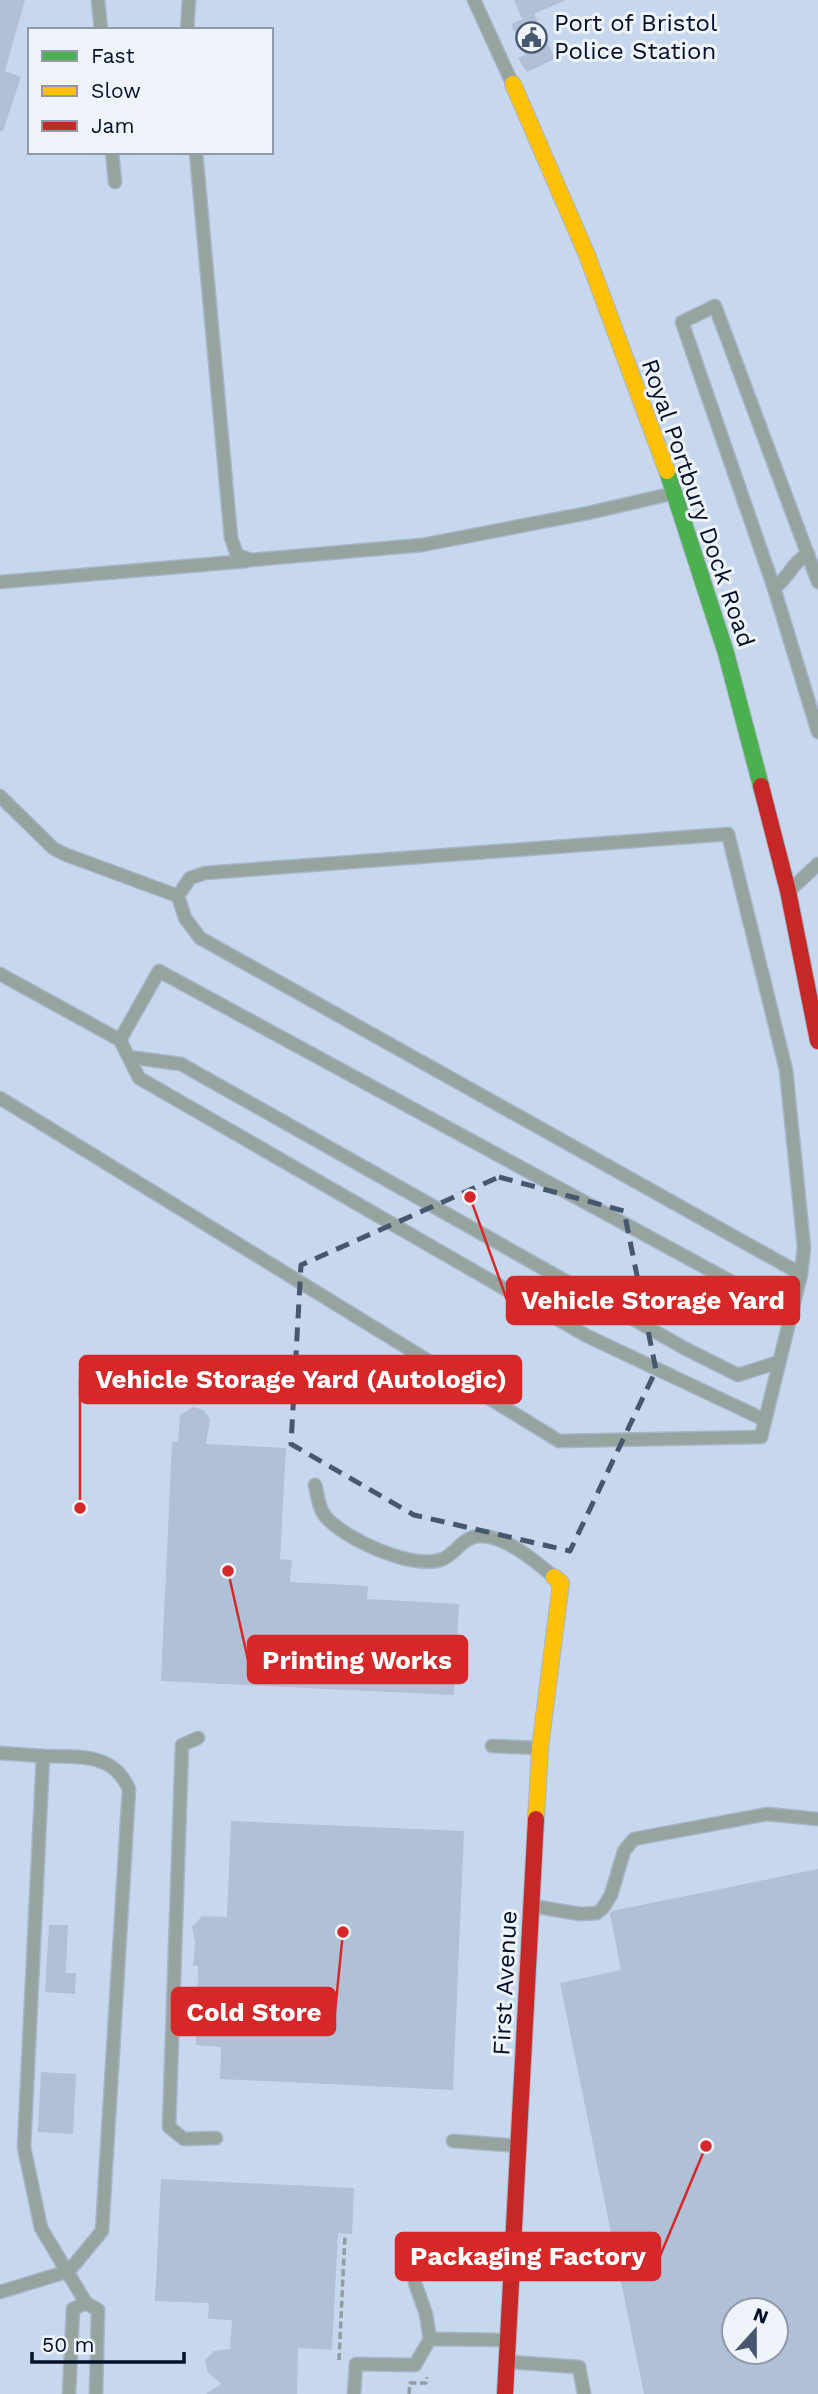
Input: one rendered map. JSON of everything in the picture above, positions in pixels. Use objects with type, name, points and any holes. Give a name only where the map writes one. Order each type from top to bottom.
[{"type":"street","name":"Royal Portbury Dock Road","points":[[513,84],[587,255],[675,493],[726,653],[788,891],[818,1041]]},
{"type":"street","name":"First Avenue","points":[[505,2394],[540,1748],[561,1583],[554,1577]]},
{"type":"lane","points":[[98,0],[101,28]]},
{"type":"lane","points":[[187,28],[189,0]]},
{"type":"lane","name":"Royal Portbury Dock Road","points":[[474,0],[513,84]]},
{"type":"lane","points":[[112,154],[115,182]]},
{"type":"lane","points":[[196,154],[231,538],[237,555],[251,560]]},
{"type":"lane","points":[[818,582],[715,306],[682,322],[774,588],[818,732]]},
{"type":"lane","points":[[0,582],[422,545],[675,493]]},
{"type":"lane","points":[[774,588],[782,583],[800,558],[808,554]]},
{"type":"lane","points":[[0,796],[53,848],[178,896],[186,918],[201,938],[800,1273]]},
{"type":"lane","points":[[0,1098],[559,1441],[761,1437],[791,1314],[804,1247],[786,1070],[728,834],[205,873],[190,878],[178,896]]},
{"type":"lane","points":[[788,891],[818,864]]},
{"type":"lane","points":[[120,1041],[159,971],[791,1314]]},
{"type":"lane","points":[[0,974],[120,1041],[139,1078],[585,1335],[765,1420]]},
{"type":"lane","points":[[129,1057],[181,1064],[686,1349],[738,1375],[779,1362]]},
{"type":"lane","points":[[315,1485],[319,1506],[326,1517],[345,1534],[368,1545],[412,1560],[430,1562],[443,1559],[464,1541],[476,1536],[487,1537],[500,1541],[554,1577]]},
{"type":"lane","points":[[198,1738],[182,1745],[169,2127],[184,2139],[216,2138]]},
{"type":"lane","points":[[492,1746],[540,1748]]},
{"type":"lane","points":[[0,1753],[86,1756],[107,1763],[123,1775],[129,1789],[102,2231],[69,2271],[0,2292]]},
{"type":"lane","points":[[43,1756],[24,2147],[41,2228],[86,2303],[98,2311],[96,2394]]},
{"type":"lane","points":[[532,1906],[580,1914],[597,1913],[611,1895],[624,1851],[634,1839],[767,1814],[818,1819]]},
{"type":"lane","points":[[453,2141],[519,2146]]},
{"type":"lane","points":[[354,2394],[356,2364],[415,2365],[430,2339],[426,2314],[415,2283],[417,2241]]},
{"type":"lane","points":[[69,2394],[73,2309],[86,2303]]},
{"type":"lane","points":[[430,2339],[507,2340]]},
{"type":"lane","points":[[505,2362],[579,2367],[584,2394]]},
{"type":"path","points":[[339,2362],[345,2234]]},
{"type":"highlighted area","points":[[499,1177],[624,1211],[656,1370],[570,1551],[414,1515],[291,1444],[301,1265]]},
{"type":"building","points":[[0,0],[25,0],[5,71],[21,77],[3,131],[0,131]]},
{"type":"building","points":[[514,0],[566,0],[522,19]]},
{"type":"building","name":"Port of Bristol Police Station","points":[[534,14],[555,59],[527,72],[518,58],[525,55],[511,24]]},
{"type":"building","points":[[193,1407],[204,1410],[210,1419],[206,1444],[286,1448],[280,1559],[292,1560],[290,1582],[368,1586],[367,1599],[459,1604],[454,1695],[161,1681],[172,1442],[178,1442],[180,1415]]},
{"type":"building","points":[[231,1821],[464,1831],[453,2090],[220,2079],[221,2047],[196,2045],[198,1966],[193,1966],[195,1942],[192,1927],[202,1916],[227,1917]]},
{"type":"building","points":[[818,1869],[818,2394],[644,2394],[560,1983],[621,1970],[610,1914],[612,1911]]},
{"type":"building","points":[[49,1925],[68,1925],[66,1973],[76,1973],[75,1994],[45,1992]]},
{"type":"building","points":[[41,2072],[76,2074],[73,2134],[38,2132]]},
{"type":"building","points":[[161,2179],[354,2188],[352,2234],[338,2233],[332,2350],[298,2348],[297,2394],[206,2394],[221,2384],[207,2371],[205,2360],[214,2351],[230,2349],[232,2320],[208,2319],[209,2303],[155,2301]]},
{"type":"traffic: fast","points":[[667,471],[726,653],[761,786]]},
{"type":"traffic: slow","points":[[513,84],[587,255],[667,471]]},
{"type":"traffic: slow","points":[[536,1819],[540,1748],[561,1583],[554,1577]]},
{"type":"traffic: jam","points":[[761,786],[788,891],[818,1041]]},
{"type":"traffic: jam","points":[[505,2394],[536,1819]]},
{"type":"place","name":"Port of Bristol Police Station","points":[[531,37]]},
{"type":"place","name":"Vehicle Storage Yard","points":[[470,1197]]},
{"type":"place","name":"Vehicle Storage Yard (Autologic)","points":[[80,1508]]},
{"type":"place","name":"Printing Works","points":[[228,1571]]},
{"type":"place","name":"Cold Store","points":[[343,1932]]},
{"type":"place","name":"Packaging Factory","points":[[706,2146]]}]
